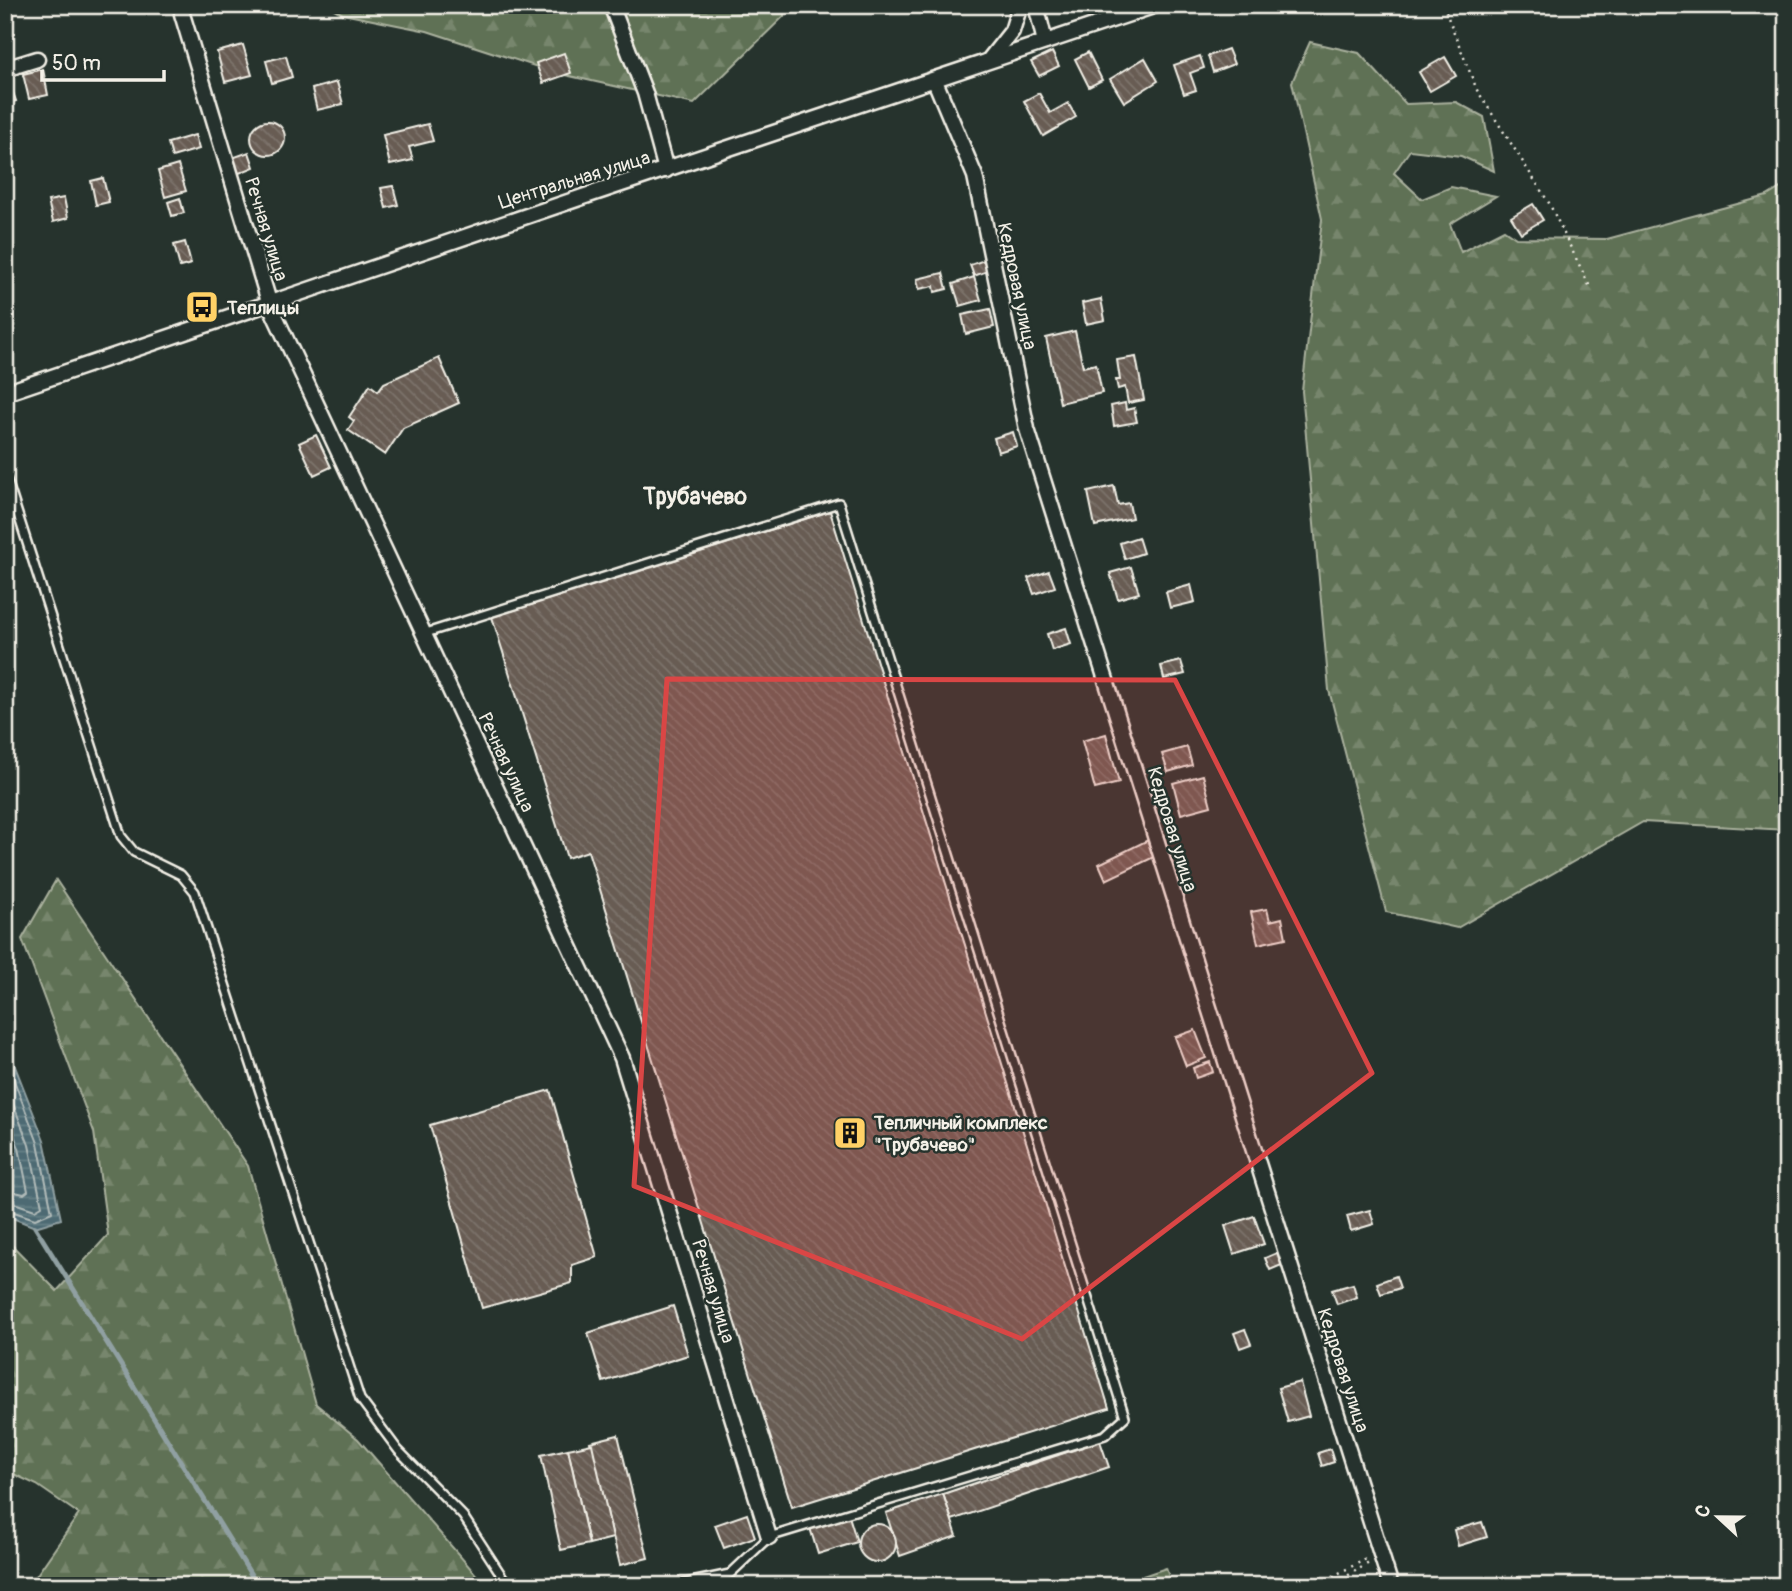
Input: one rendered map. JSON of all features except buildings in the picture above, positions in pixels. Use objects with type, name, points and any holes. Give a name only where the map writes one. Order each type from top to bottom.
[{"type":"street","points":[[611,5],[645,93],[666,170]]},
{"type":"street","points":[[988,61],[1012,31],[1020,5]]},
{"type":"street","points":[[1036,5],[1045,42]]},
{"type":"street","name":"Центральная улица","points":[[5,393],[270,305],[505,221],[935,81],[1156,5]]},
{"type":"street","name":"Речная улица","points":[[182,14],[270,305],[426,633],[622,1058],[769,1537]]},
{"type":"street","points":[[5,69],[37,59]]},
{"type":"street","name":"Кедровая улица","points":[[935,81],[975,176],[1027,429],[1391,1586]]},
{"type":"lane","points":[[5,474],[121,836],[134,852],[181,875],[195,892],[360,1399],[398,1450],[463,1516],[504,1579],[519,1586]]},
{"type":"lane","points":[[426,633],[839,503],[1125,1417],[1105,1435],[769,1537],[730,1574],[672,1586]]},
{"type":"path","points":[[1443,5],[1477,90],[1549,203],[1590,287]]},
{"type":"path","points":[[1314,1586],[1380,1551]]},
{"type":"path","points":[[1330,1586],[1366,1566],[1380,1551]]},
{"type":"highlighted area","points":[[667,679],[1175,680],[1372,1073],[1022,1339],[634,1186]]},
{"type":"green space","points":[[327,5],[785,5],[784,16],[694,104],[556,73],[427,31],[343,14]]},
{"type":"green space","points":[[1310,42],[1359,53],[1406,104],[1456,102],[1484,117],[1494,171],[1461,156],[1410,150],[1394,173],[1422,199],[1451,187],[1496,196],[1450,224],[1461,252],[1504,230],[1516,238],[1607,239],[1767,196],[1787,184],[1787,830],[1643,822],[1457,928],[1386,912],[1329,690],[1302,391],[1322,219],[1292,82]]},
{"type":"green space","points":[[56,880],[248,1166],[316,1404],[358,1439],[486,1586],[19,1586],[36,1576],[79,1514],[37,1485],[5,1470],[5,1238],[57,1291],[108,1235],[94,1132],[22,939]]},
{"type":"green space","points":[[1166,1568],[1172,1586],[1114,1586]]},
{"type":"water","points":[[5,1041],[44,1140],[61,1219],[35,1227],[5,1215]]},
{"type":"waterway","points":[[35,1227],[258,1586]]},
{"type":"place","name":"Теплицы","points":[[202,307]]},
{"type":"place","name":"Тепличный комплекс \"Трубачево\"","points":[[850,1133]]},
{"type":"district","name":"Трубачево","points":[[695,496]]}]
